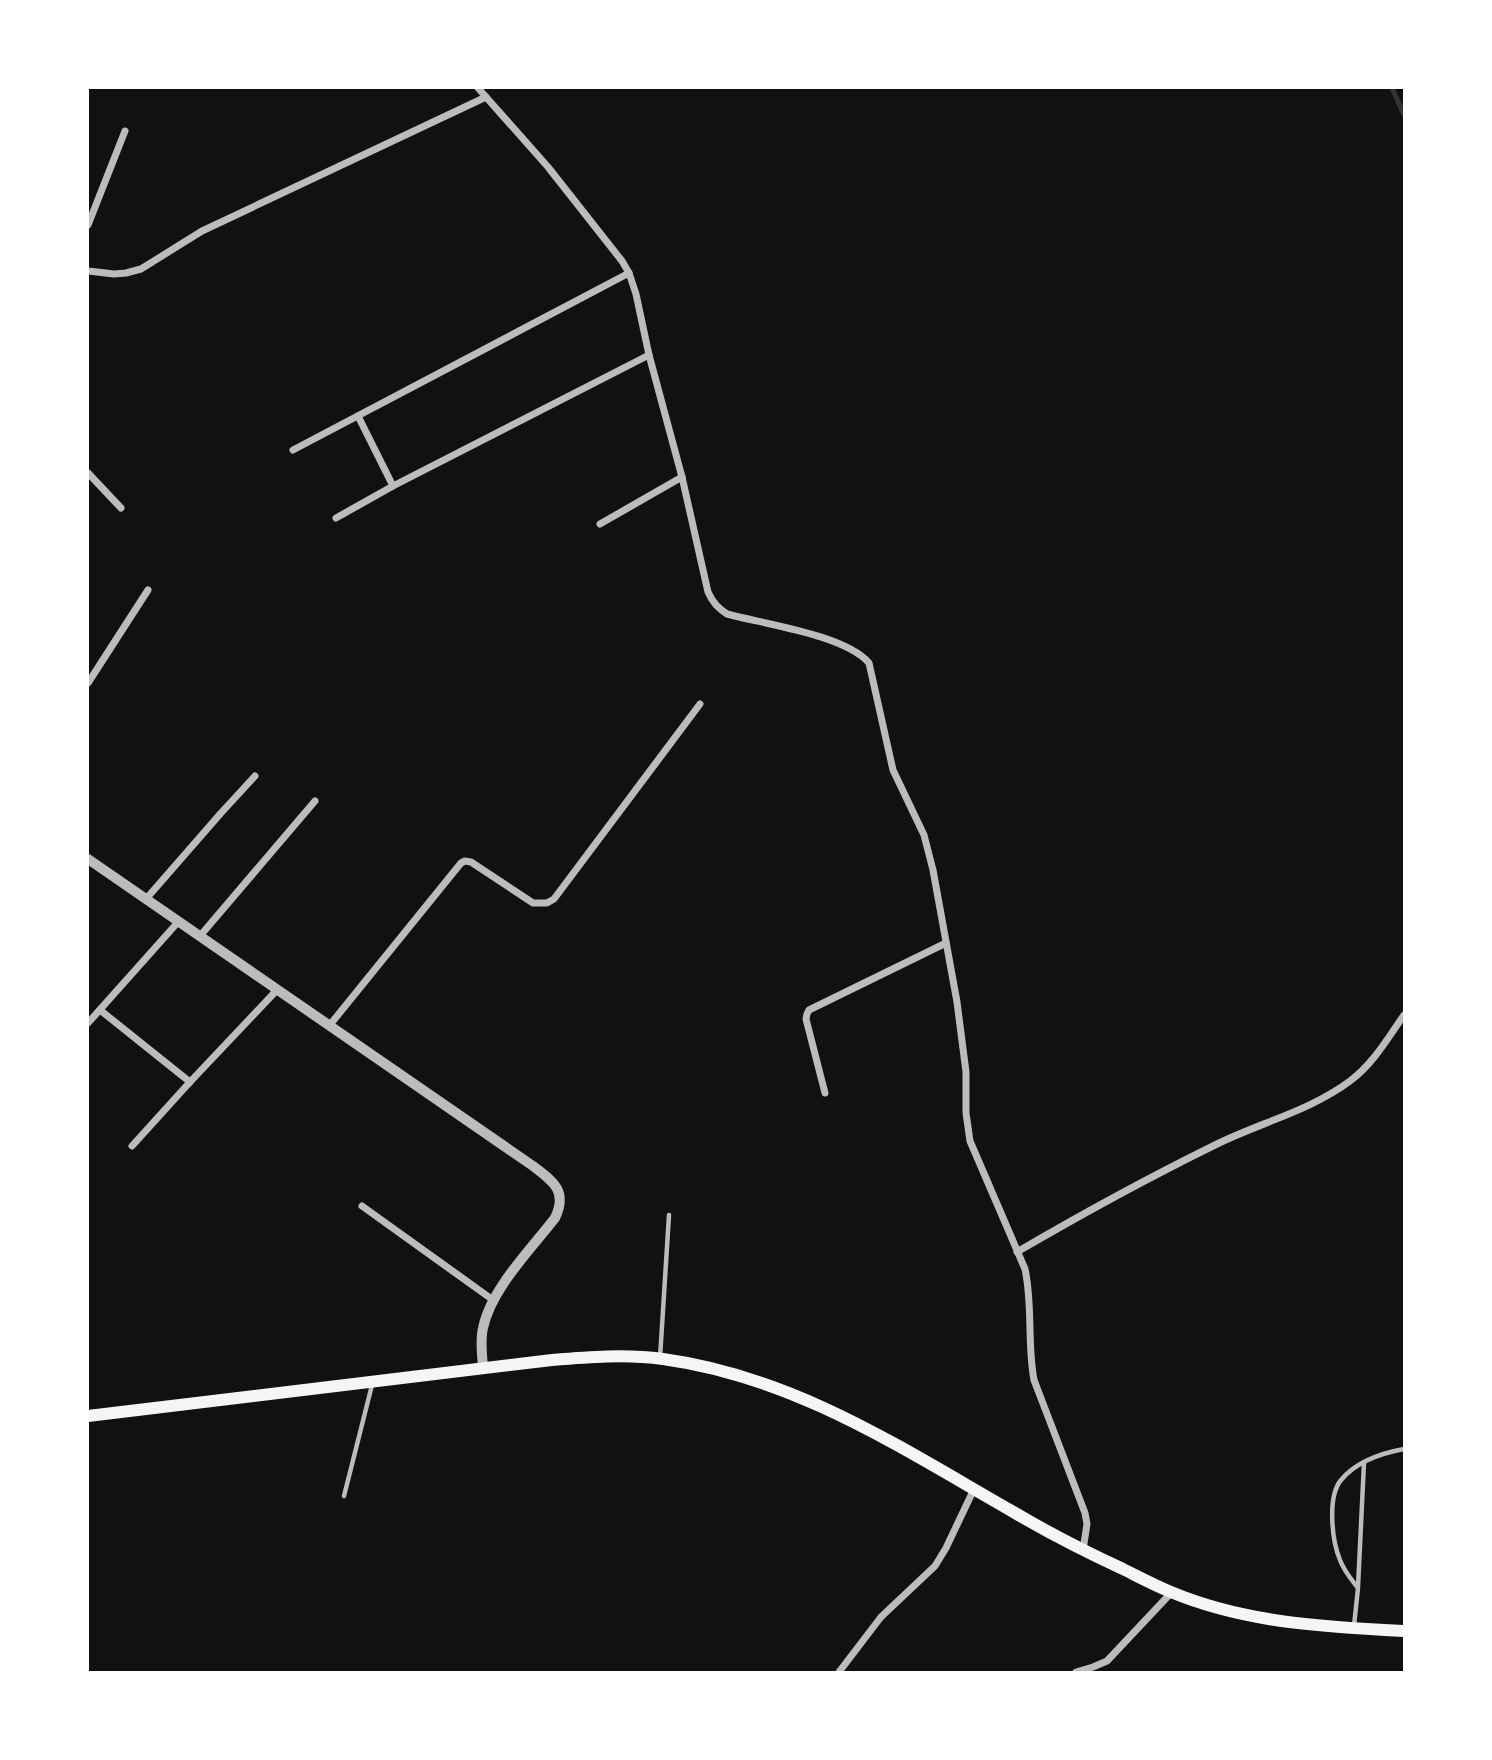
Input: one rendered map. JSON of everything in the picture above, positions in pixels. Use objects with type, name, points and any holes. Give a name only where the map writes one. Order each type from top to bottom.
[{"type":"main road","points":[[88,1416],[483,1367],[599,1356],[660,1359],[734,1374],[820,1405],[974,1488],[1037,1526],[1171,1593],[1277,1622],[1405,1631]]},
{"type":"street","points":[[478,88],[548,167],[629,273],[712,601],[727,614],[804,632],[853,650],[869,663],[893,770],[924,835],[933,870],[957,1002],[966,1072],[968,1128],[1025,1269],[1029,1288],[1030,1360],[1034,1380],[1085,1513],[1087,1524],[1083,1550]]},
{"type":"street","points":[[88,271],[114,274],[141,269],[202,231],[486,97]]},
{"type":"street","points":[[88,225],[125,131]]},
{"type":"street","points":[[293,450],[629,273]]},
{"type":"street","points":[[336,518],[649,355]]},
{"type":"street","points":[[358,416],[393,486]]},
{"type":"street","points":[[88,473],[121,508]]},
{"type":"street","points":[[600,524],[681,477]]},
{"type":"street","points":[[88,683],[148,590]]},
{"type":"street","points":[[329,1026],[461,863],[471,862],[533,904],[547,904],[554,899],[700,704]]},
{"type":"street","points":[[146,900],[255,776]]},
{"type":"street","points":[[200,936],[315,801]]},
{"type":"street","points":[[88,859],[533,1166],[558,1188],[559,1208],[555,1217],[502,1285],[486,1316],[482,1331],[483,1367]]},
{"type":"street","points":[[88,1023],[179,921]]},
{"type":"street","points":[[825,1093],[806,1019],[809,1010],[946,943]]},
{"type":"street","points":[[132,1146],[277,990]]},
{"type":"street","points":[[100,1010],[190,1082]]},
{"type":"street","points":[[1017,1252],[1080,1215],[1217,1143],[1327,1096],[1352,1080],[1373,1060],[1405,1015]]},
{"type":"street","points":[[362,1206],[493,1300]]},
{"type":"street","points":[[839,1672],[881,1617],[935,1566],[974,1488]]},
{"type":"street","points":[[1076,1672],[1107,1661],[1171,1593]]},
{"type":"lane","points":[[660,1359],[669,1215]]},
{"type":"lane","points":[[344,1496],[373,1380]]},
{"type":"lane","points":[[1358,1588],[1340,1561],[1335,1544],[1333,1500],[1336,1490],[1348,1473],[1364,1463],[1387,1452],[1405,1449]]},
{"type":"lane","points":[[1354,1628],[1364,1463]]},
{"type":"waterway","points":[[1392,88],[1404,115]]}]
